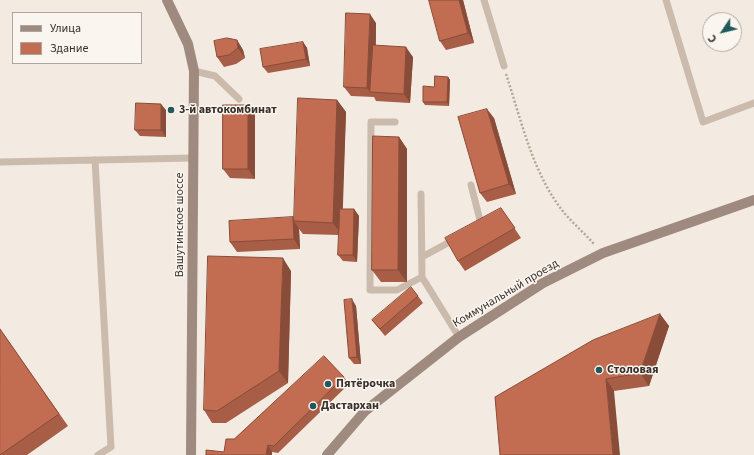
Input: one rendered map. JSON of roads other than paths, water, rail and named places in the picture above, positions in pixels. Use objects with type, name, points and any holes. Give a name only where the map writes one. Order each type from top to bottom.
[{"type":"street","name":"Вашутинское шоссе","points":[[167,0],[188,44],[194,71],[192,455]]},
{"type":"street","name":"Коммунальный проезд","points":[[328,455],[365,411],[459,337],[543,283],[603,253],[754,200]]},
{"type":"lane","points":[[484,0],[504,66]]},
{"type":"lane","points":[[666,0],[703,122],[754,103]]},
{"type":"lane","points":[[194,71],[215,76],[240,99]]},
{"type":"lane","points":[[395,122],[371,122],[370,290],[397,290],[422,276]]},
{"type":"lane","points":[[0,162],[193,158]]},
{"type":"lane","points":[[95,160],[111,447],[98,455]]},
{"type":"lane","points":[[471,185],[481,224],[474,228]]},
{"type":"lane","points":[[421,194],[422,276],[459,337]]},
{"type":"lane","points":[[422,257],[461,235]]},
{"type":"place","name":"3-й автокомбинат","points":[[171,110]]},
{"type":"place","name":"Столовая","points":[[599,370]]},
{"type":"place","name":"Пятёрочка","points":[[328,384]]},
{"type":"place","name":"Дастархан","points":[[313,406]]}]
